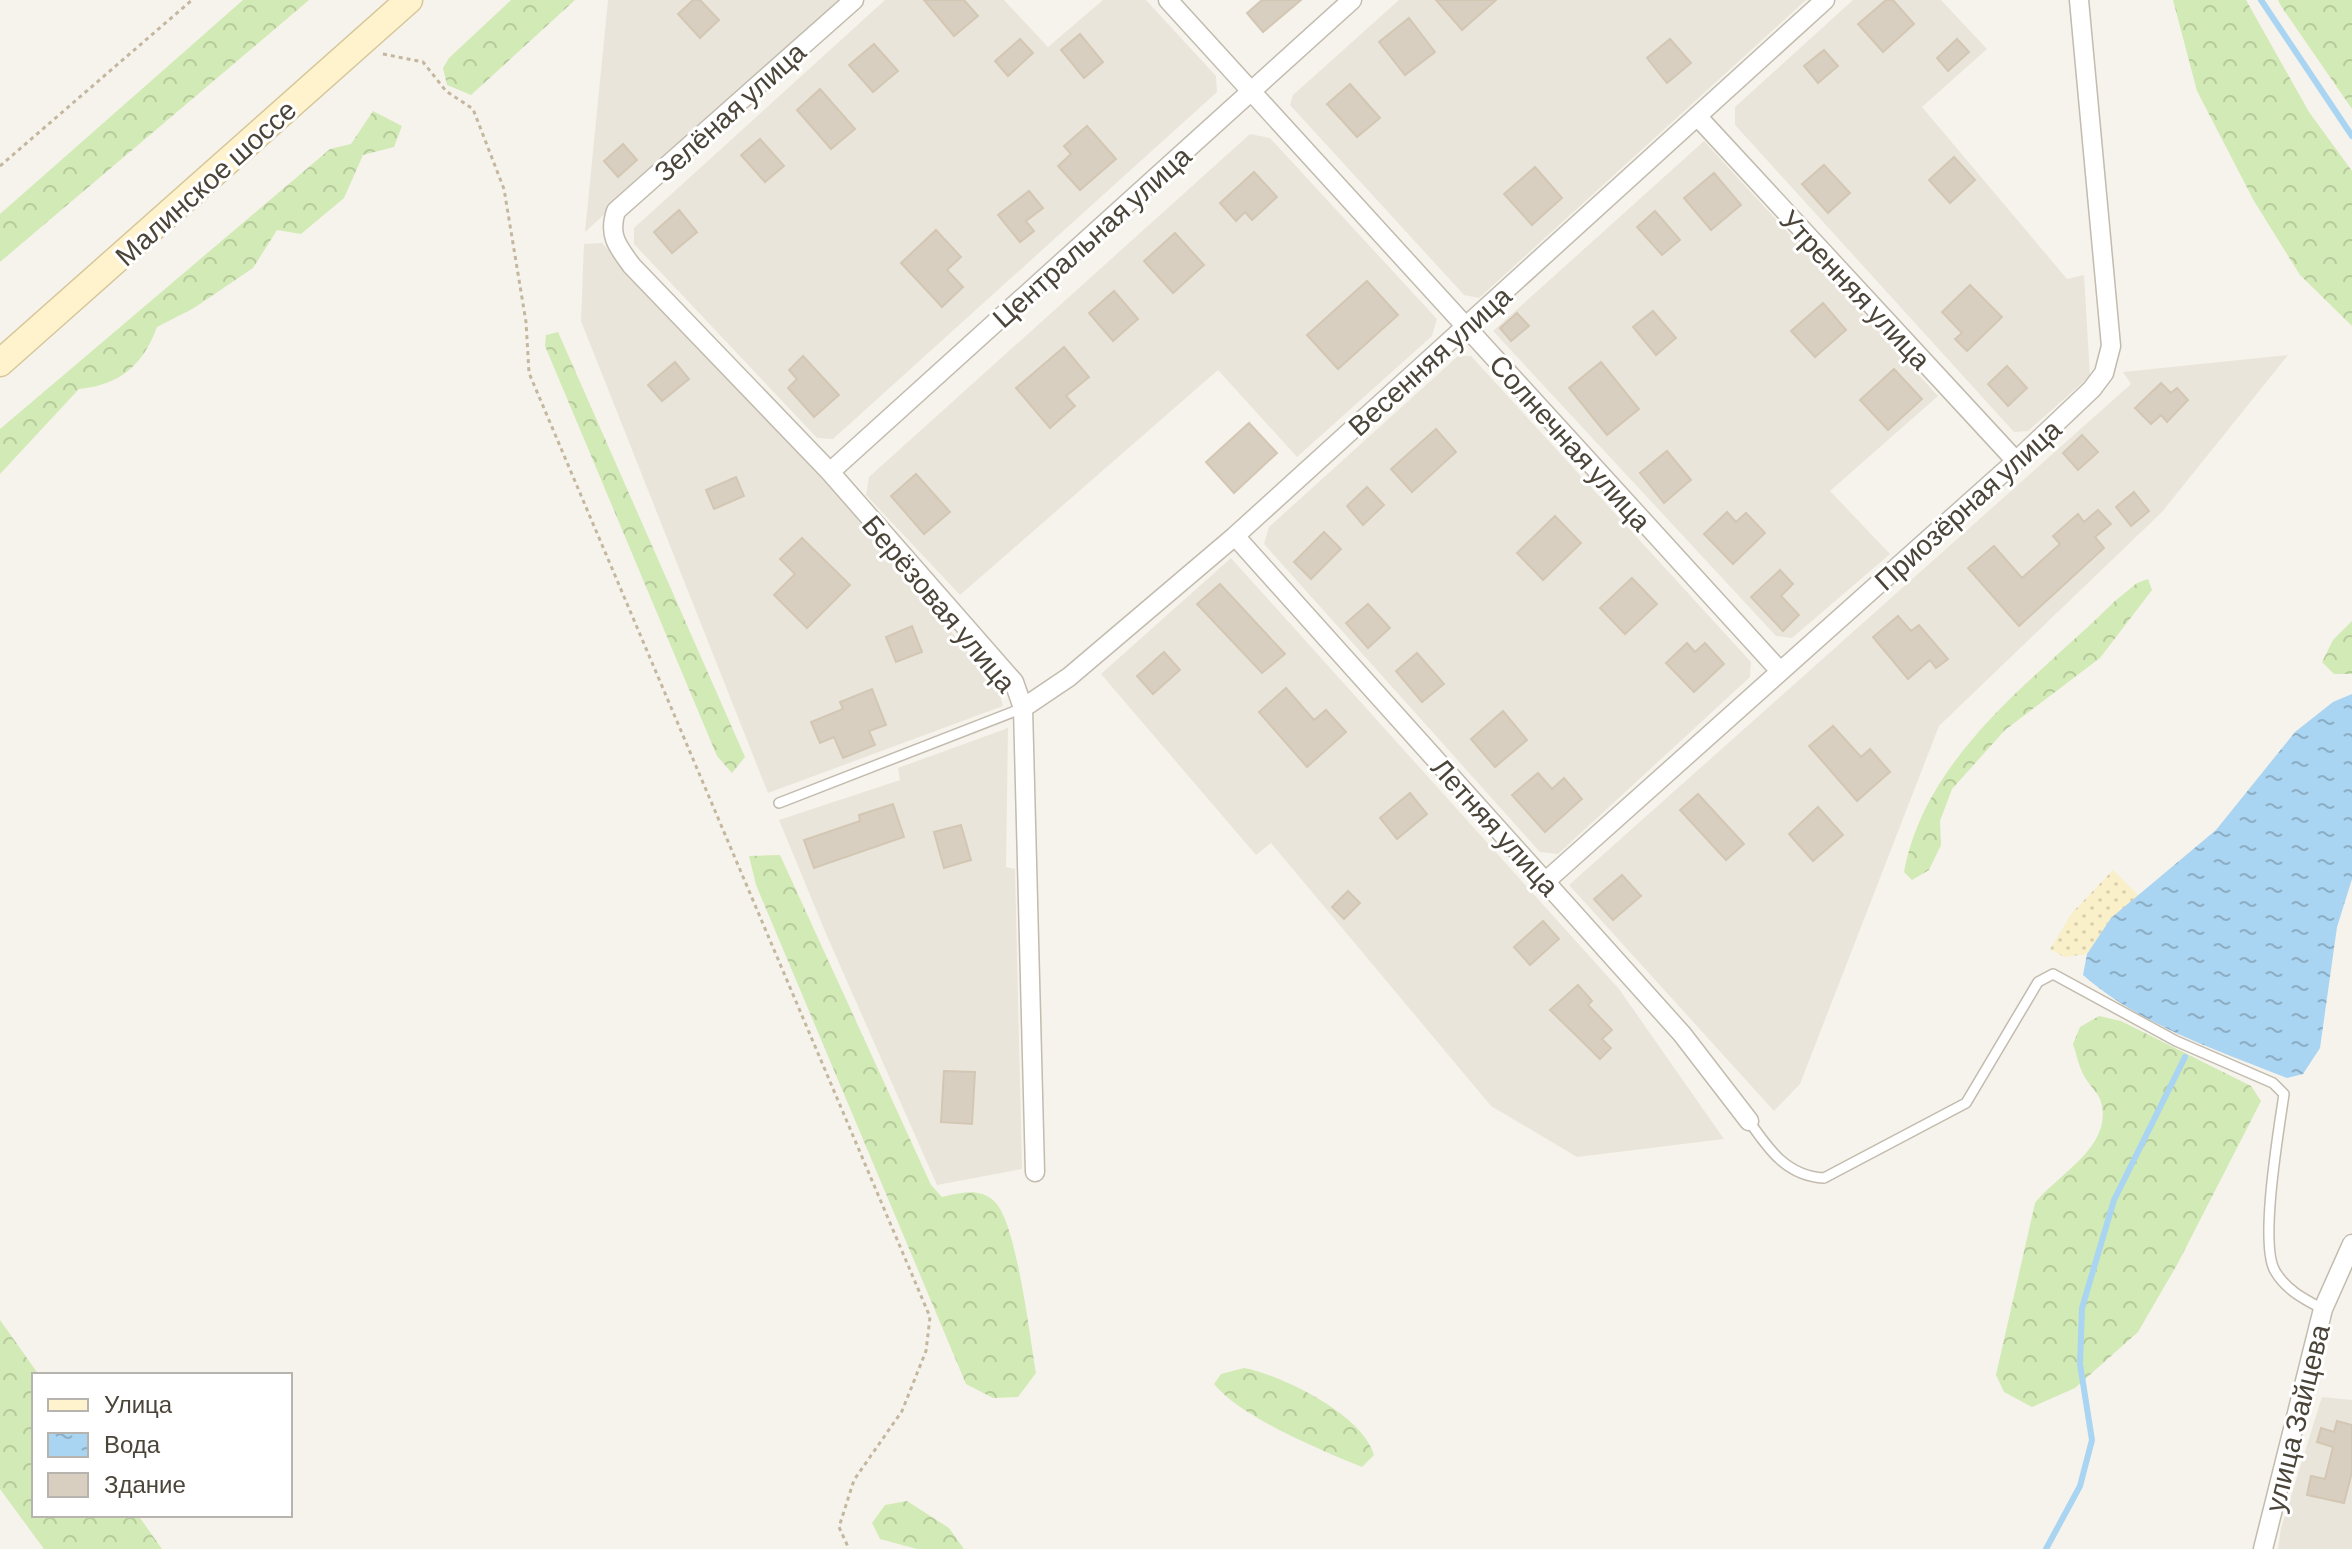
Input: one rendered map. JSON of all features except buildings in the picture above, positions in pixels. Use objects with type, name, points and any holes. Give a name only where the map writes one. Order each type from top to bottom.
[{"type":"main road","name":"Малинское шоссе","points":[[0,363],[409,0]]},
{"type":"street","name":"Зелёная улица","points":[[611,226],[616,211],[854,0]]},
{"type":"street","name":"Солнечная улица","points":[[1168,0],[1780,671]]},
{"type":"street","name":"Центральная улица","points":[[830,472],[1352,0]]},
{"type":"street","name":"Весенняя улица","points":[[1023,708],[1069,677],[1235,536],[1825,0]]},
{"type":"street","name":"Приозёрная улица","points":[[1546,881],[2016,461],[2092,389],[2104,373],[2111,346],[2079,0]]},
{"type":"street","name":"Утренняя улица","points":[[1697,116],[2016,461]]},
{"type":"street","name":"Берёзовая улица","points":[[611,226],[615,243],[632,266],[830,472],[1014,682],[1023,708],[1035,1172]]},
{"type":"street","name":"Летняя улица","points":[[1235,536],[1682,1034],[1749,1121]]},
{"type":"street","name":"улица Зайцева","points":[[2263,1549],[2323,1309],[2352,1244]]},
{"type":"lane","points":[[779,803],[1023,708]]},
{"type":"lane","points":[[1749,1121],[1769,1150],[1786,1166],[1806,1177],[1824,1178],[1966,1103],[2038,982],[2053,974],[2176,1041],[2273,1083],[2284,1094],[2269,1209],[2273,1269],[2292,1292],[2323,1309]]},
{"type":"path","points":[[0,166],[192,0]]},
{"type":"path","points":[[355,48],[423,62],[446,91],[473,109],[504,189],[526,322],[529,373],[930,1317],[926,1351],[902,1411],[854,1480],[839,1527],[849,1549]]},
{"type":"shaded area","points":[[608,0],[839,0],[585,232]]},
{"type":"shaded area","points":[[885,0],[1004,0],[1048,47],[1103,0],[1146,0],[1216,76],[1217,92],[833,439],[817,438],[634,244],[634,228]]},
{"type":"shaded area","points":[[1399,0],[1806,0],[1479,298],[1464,295],[1290,105],[1293,95]]},
{"type":"shaded area","points":[[1853,0],[1941,0],[1987,49],[1922,107],[2067,279],[2084,275],[2090,376],[2028,431],[2014,432],[1735,125],[1735,107]]},
{"type":"shaded area","points":[[1250,134],[1270,138],[1437,319],[1432,336],[1297,457],[1218,370],[960,595],[866,495],[869,477]]},
{"type":"shaded area","points":[[1704,141],[1938,396],[1830,491],[1890,554],[1792,638],[1776,636],[1493,331]]},
{"type":"shaded area","points":[[602,243],[843,501],[998,688],[1003,706],[768,793],[581,321],[584,244]]},
{"type":"shaded area","points":[[2288,355],[2162,512],[1939,726],[1800,1084],[1774,1111],[1569,885],[2131,384],[2123,372]]},
{"type":"shaded area","points":[[1458,356],[1471,356],[1751,662],[1750,677],[1558,854],[1540,852],[1264,544],[1269,527]]},
{"type":"shaded area","points":[[1231,558],[1619,989],[1724,1139],[1577,1157],[1491,1106],[1271,843],[1256,855],[1101,674]]},
{"type":"shaded area","points":[[1008,728],[1006,867],[1015,869],[1022,1169],[937,1185],[779,820],[900,780],[898,768]]},
{"type":"shaded area","points":[[2322,1397],[2352,1400],[2352,1549],[2278,1549],[2281,1528]]},
{"type":"green space","points":[[243,0],[309,0],[0,262],[0,214]]},
{"type":"green space","points":[[511,0],[575,0],[471,95],[447,85],[443,68],[449,58]]},
{"type":"green space","points":[[2173,0],[2246,0],[2309,112],[2352,171],[2352,326],[2300,275],[2254,201],[2197,91]]},
{"type":"green space","points":[[2278,0],[2352,0],[2352,109],[2281,6]]},
{"type":"green space","points":[[373,111],[402,126],[394,147],[363,155],[344,198],[301,234],[277,230],[253,268],[194,308],[157,327],[145,352],[118,378],[79,389],[0,474],[0,429],[330,149],[351,144]]},
{"type":"green space","points":[[558,332],[745,757],[732,773],[717,756],[545,346],[546,335]]},
{"type":"green space","points":[[2148,579],[2152,590],[2100,658],[2005,730],[1952,789],[1940,821],[1941,845],[1929,870],[1912,880],[1904,872],[1916,830],[1935,791],[1959,755],[2019,690],[2115,601],[2137,583]]},
{"type":"green space","points":[[2352,621],[2352,674],[2334,674],[2322,662],[2333,640]]},
{"type":"green space","points":[[780,855],[931,1185],[942,1197],[970,1192],[983,1194],[995,1202],[1003,1214],[1016,1257],[1036,1373],[1018,1397],[993,1398],[966,1384],[756,885],[749,856]]},
{"type":"green space","points":[[2099,1016],[2121,1021],[2251,1086],[2261,1101],[2178,1263],[2138,1332],[2075,1388],[2032,1407],[2004,1392],[1996,1375],[2035,1203],[2082,1157],[2100,1130],[2103,1115],[2100,1099],[2084,1075],[2073,1044],[2080,1027]]},
{"type":"green space","points":[[0,1320],[38,1373],[32,1373],[32,1517],[139,1517],[162,1549],[44,1549],[0,1489]]},
{"type":"green space","points":[[1244,1368],[1279,1379],[1319,1399],[1354,1426],[1367,1440],[1374,1455],[1362,1467],[1283,1432],[1243,1409],[1214,1384],[1221,1374]]},
{"type":"green space","points":[[907,1501],[949,1528],[964,1549],[917,1549],[880,1539],[872,1523],[885,1505]]},
{"type":"sand","points":[[2113,870],[2139,896],[2111,918],[2087,954],[2064,957],[2050,949],[2072,913]]},
{"type":"water","points":[[2352,694],[2352,879],[2337,927],[2320,1048],[2303,1074],[2287,1078],[2154,1022],[2105,993],[2083,975],[2087,954],[2111,918],[2216,830],[2295,732],[2333,702]]},
{"type":"waterway","points":[[2261,0],[2352,136]]},
{"type":"waterway","points":[[2046,1549],[2080,1486],[2092,1440],[2080,1364],[2082,1308],[2114,1200],[2185,1057]]}]
